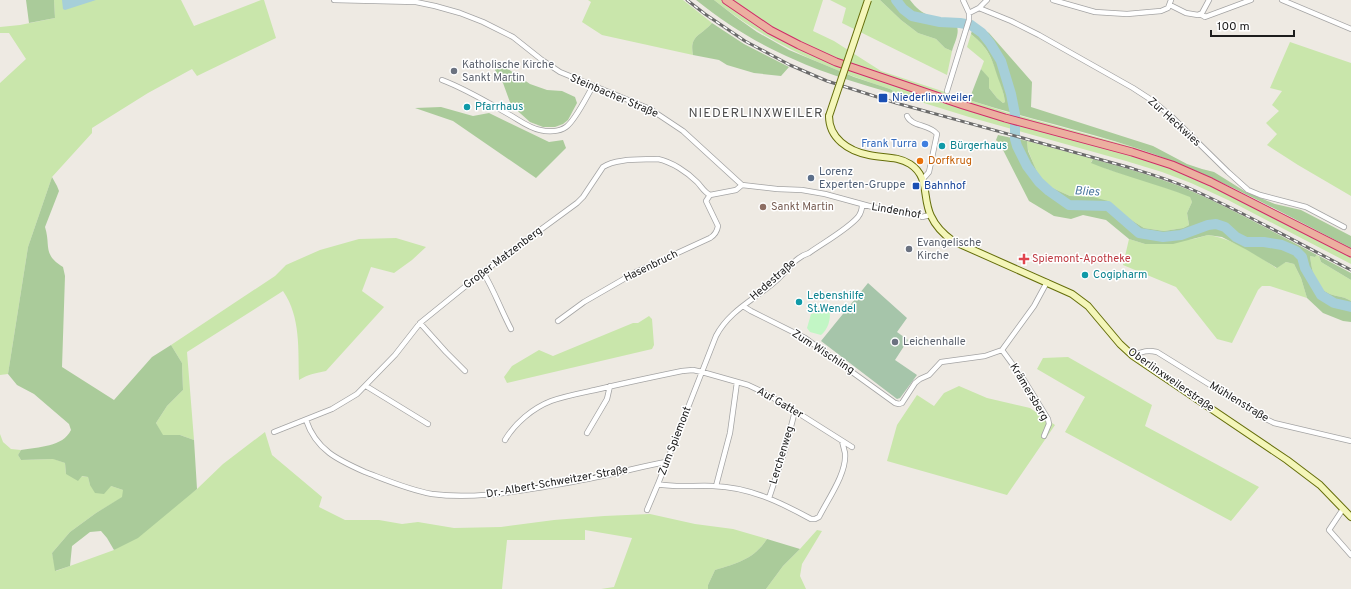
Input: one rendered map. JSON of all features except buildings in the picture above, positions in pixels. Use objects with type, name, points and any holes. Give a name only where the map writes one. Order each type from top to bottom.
[{"type":"highway","points":[[726,0],[770,30],[836,62],[1005,118],[1132,152],[1172,165],[1210,182],[1351,253]]},
{"type":"main road","points":[[868,0],[829,116],[832,131],[839,142],[847,148],[859,153],[898,159],[906,162],[913,166],[923,179]]},
{"type":"main road","name":"Oberlinxweilerstraße","points":[[923,179],[927,206],[930,215],[940,231],[960,246],[1063,289],[1082,301],[1120,344],[1133,356],[1288,460],[1320,485],[1351,517]]},
{"type":"street","name":"Steinbacher Straße","points":[[334,0],[416,2],[460,13],[500,30],[513,37],[558,71],[650,109],[660,115],[683,131],[702,147],[742,185]]},
{"type":"street","points":[[947,91],[969,20],[969,13],[963,0]]},
{"type":"street","points":[[969,13],[979,8],[987,0]]},
{"type":"street","points":[[1053,0],[1083,9],[1109,14],[1161,11],[1166,10],[1171,3],[1186,13],[1194,15],[1200,14],[1205,17],[1251,0]]},
{"type":"street","points":[[1200,14],[1209,0]]},
{"type":"street","points":[[1282,0],[1351,29]]},
{"type":"street","name":"Zur Heckwies","points":[[979,8],[1011,21],[1039,35],[1133,88],[1153,101],[1248,190],[1275,200],[1306,207],[1344,227]]},
{"type":"street","points":[[442,80],[473,94],[538,130],[549,131],[567,127],[572,122],[593,86]]},
{"type":"street","points":[[907,116],[911,122],[929,128],[937,134],[928,172],[923,179]]},
{"type":"street","name":"Großer Matzenberg","points":[[274,432],[332,409],[349,400],[366,386],[395,355],[420,323],[483,272],[577,203],[583,197],[603,167],[608,164],[618,162],[663,160],[696,180],[710,195]]},
{"type":"street","points":[[710,195],[736,190],[742,185],[802,190],[825,194],[862,205]]},
{"type":"street","name":"Hasenbruch","points":[[558,321],[584,302],[636,272],[715,235],[718,230],[718,226],[706,201],[710,195]]},
{"type":"street","name":"Lindenhof","points":[[862,205],[911,213],[922,217],[930,215]]},
{"type":"street","name":"Hedestraße","points":[[702,372],[720,327],[732,314],[779,278],[802,255],[809,253],[850,224],[858,217],[862,205]]},
{"type":"street","points":[[483,272],[511,329]]},
{"type":"street","points":[[1002,350],[1034,306],[1047,282]]},
{"type":"street","name":"Zum Wischling","points":[[743,306],[805,338],[895,403],[899,404],[902,403],[915,383],[920,379],[929,376],[941,362],[985,356],[1002,350]]},
{"type":"street","points":[[420,323],[465,371]]},
{"type":"street","name":"Krämersberg","points":[[1002,350],[1024,380],[1048,419],[1049,424],[1044,436]]},
{"type":"street","name":"Mühlenstraße","points":[[1133,356],[1142,351],[1157,352],[1274,423],[1351,441]]},
{"type":"street","name":"Auf Gatter","points":[[505,440],[509,432],[521,420],[550,401],[610,386],[693,370],[737,382],[765,393],[852,447]]},
{"type":"street","name":"Zum Spiemont","points":[[647,510],[702,372]]},
{"type":"street","points":[[716,486],[727,450],[737,382]]},
{"type":"street","points":[[366,386],[428,424]]},
{"type":"street","points":[[587,433],[607,399],[610,386]]},
{"type":"street","name":"Lerchenweg","points":[[769,498],[783,458],[795,411]]},
{"type":"street","name":"Dr.-Albert-Schweitzer-Straße","points":[[306,420],[313,437],[321,447],[336,457],[383,479],[406,487],[450,496],[478,496],[506,493],[570,482],[666,462]]},
{"type":"street","points":[[658,484],[716,486],[752,492],[779,502],[811,519],[815,519],[818,517],[841,473],[845,453],[842,441]]},
{"type":"street","points":[[1343,509],[1329,530],[1351,555]]},
{"type":"green space","points":[[26,0],[54,0],[55,18],[29,23]]},
{"type":"green space","points":[[54,0],[181,0],[194,26],[264,0],[276,38],[197,76],[192,69],[148,93],[92,128],[92,133],[52,177],[28,247],[8,374],[0,375],[0,83],[26,59],[9,33],[0,33],[0,27],[20,25],[55,18]]},
{"type":"green space","points":[[588,0],[683,0],[712,23],[694,40],[692,48],[693,55],[602,35],[582,22],[591,2]]},
{"type":"green space","points":[[696,0],[714,0],[757,32],[789,50],[854,77],[890,89],[895,92],[895,94],[831,74],[767,47],[743,33]]},
{"type":"green space","points":[[714,0],[823,0],[813,31],[834,41],[881,71],[1006,112],[1133,147],[1174,162],[1214,179],[1351,248],[1351,264],[1228,200],[1162,172],[969,117],[895,94],[895,92],[890,89],[820,63],[776,42],[735,16]]},
{"type":"green space","points":[[830,0],[880,0],[901,20],[918,33],[936,39],[945,48],[952,51],[947,75],[842,23],[846,8]]},
{"type":"green space","points":[[880,0],[910,0],[919,10],[929,16],[953,19],[956,23],[958,31],[952,51],[945,48],[936,39],[918,33],[901,20]]},
{"type":"green space","points":[[712,23],[744,44],[789,67],[781,76],[754,73],[727,65],[719,60],[693,55],[692,48],[694,40]]},
{"type":"green space","points":[[974,23],[989,33],[1032,82],[1031,107],[1153,146],[1187,164],[1214,172],[1246,192],[1275,204],[1301,210],[1351,236],[1351,248],[1242,192],[1197,171],[1149,152],[1098,136],[969,100],[981,69],[989,78],[989,88],[997,98],[1003,103],[1005,102],[989,53],[971,34]]},
{"type":"green space","points":[[971,34],[986,49],[991,59],[999,78],[1005,102],[1003,103],[989,88],[988,78],[981,69],[984,61],[967,47]]},
{"type":"green space","points":[[1290,42],[1351,63],[1351,196],[1267,145],[1277,134],[1266,123],[1279,111],[1272,105],[1282,91],[1270,88]]},
{"type":"green space","points":[[498,62],[530,84],[547,90],[562,91],[575,97],[577,103],[568,120],[555,127],[543,127],[530,122],[511,105],[503,83],[495,70],[494,64]]},
{"type":"green space","points":[[441,107],[473,116],[489,113],[549,142],[563,140],[566,148],[536,178],[453,121],[415,108]]},
{"type":"green space","points":[[998,135],[1027,141],[1028,151],[1037,172],[1048,186],[1070,196],[1093,197],[1108,201],[1128,218],[1144,228],[1164,231],[1183,228],[1189,225],[1187,213],[1192,202],[1190,197],[1091,163],[1093,159],[1177,185],[1222,205],[1270,230],[1317,255],[1315,257],[1310,256],[1316,280],[1327,293],[1351,301],[1351,322],[1343,321],[1323,313],[1307,298],[1301,278],[1294,264],[1286,262],[1277,268],[1222,237],[1208,235],[1173,244],[1145,244],[1129,239],[1106,220],[1083,215],[1071,219],[1054,216],[1029,201],[1001,146],[996,140]]},
{"type":"green space","points":[[1027,141],[1093,159],[1091,162],[1107,169],[1190,196],[1192,202],[1187,213],[1189,225],[1183,228],[1164,231],[1144,228],[1128,218],[1080,197],[1070,196],[1048,186],[1037,173],[1028,150]]},
{"type":"green space","points":[[52,177],[59,191],[45,227],[50,254],[56,262],[63,267],[65,276],[62,367],[114,400],[152,357],[171,345],[182,363],[183,390],[167,406],[156,423],[163,435],[180,435],[194,440],[197,489],[138,538],[114,550],[101,531],[90,532],[72,546],[70,566],[55,571],[52,553],[70,532],[96,513],[122,497],[123,490],[111,486],[104,494],[95,493],[90,485],[88,477],[82,476],[78,481],[66,474],[65,463],[53,459],[21,460],[18,455],[21,450],[56,443],[67,436],[71,430],[69,424],[34,394],[17,385],[8,374],[28,247]]},
{"type":"green space","points":[[1208,235],[1226,240],[1252,252],[1276,268],[1286,262],[1294,264],[1301,278],[1307,298],[1270,286],[1262,286],[1258,290],[1232,343],[1217,339],[1176,287],[1123,265],[1129,239],[1145,244],[1194,239]]},
{"type":"green space","points":[[396,238],[426,247],[412,260],[394,273],[371,267],[362,291],[384,307],[326,371],[309,375],[299,380],[296,323],[289,301],[283,291],[187,352],[194,440],[180,435],[162,435],[156,423],[167,406],[183,390],[182,363],[171,345],[275,276],[286,265],[320,250],[359,239]]},
{"type":"green space","points":[[1317,255],[1319,256],[1321,262],[1351,280],[1351,301],[1327,293],[1319,285],[1312,268],[1310,256],[1315,257]]},
{"type":"green space","points":[[1319,256],[1351,273],[1351,280],[1321,262]]},
{"type":"green space","points":[[868,283],[907,318],[897,332],[908,340],[895,360],[917,375],[900,398],[897,399],[821,341]]},
{"type":"green space","points":[[823,308],[829,311],[830,314],[827,327],[821,335],[810,332],[807,328],[811,314],[815,313],[817,309]]},
{"type":"green space","points":[[649,316],[652,319],[654,345],[652,349],[507,383],[504,377],[512,366],[539,350],[553,356],[633,323],[638,323]]},
{"type":"green space","points":[[1068,357],[1152,405],[1145,426],[1259,487],[1231,521],[1065,432],[1085,397],[1037,369],[1043,358]]},
{"type":"green space","points":[[959,386],[987,398],[1030,408],[1055,425],[1007,495],[887,461],[897,425],[917,395],[934,406],[944,393]]},
{"type":"green space","points":[[265,432],[272,455],[322,497],[319,507],[345,520],[379,520],[402,524],[418,522],[454,528],[501,527],[554,520],[650,514],[695,524],[733,529],[767,539],[751,556],[715,570],[708,585],[708,589],[601,589],[614,587],[632,538],[585,530],[585,540],[507,540],[502,589],[0,589],[0,434],[3,442],[11,449],[21,450],[18,455],[21,460],[54,459],[65,463],[66,474],[88,477],[90,485],[111,486],[123,490],[123,497],[96,513],[70,532],[52,553],[56,571],[114,550],[197,489],[223,464]]},
{"type":"green space","points":[[817,530],[822,531],[802,564],[800,576],[806,589],[766,589],[783,566]]},
{"type":"green space","points":[[767,539],[800,549],[783,566],[766,589],[708,589],[708,585],[715,570],[751,556]]},
{"type":"water","points":[[62,0],[96,0],[65,10],[63,9]]},
{"type":"waterway","name":"Blies","points":[[896,0],[903,9],[912,16],[940,22],[971,25],[982,33],[1001,61],[1011,94],[1015,114],[1015,139],[1027,166],[1039,182],[1069,205],[1108,206],[1139,233],[1163,237],[1181,235],[1208,225],[1216,224],[1225,227],[1236,237],[1246,242],[1264,242],[1282,245],[1296,251],[1302,257],[1305,268],[1321,295],[1334,303],[1351,307]]},
{"type":"railway","points":[[687,0],[745,41],[790,65],[827,81],[896,103],[1166,179],[1231,208],[1351,270]]},
{"type":"place","name":"Katholische Kirche Sankt Martin","points":[[454,71]]},
{"type":"place","name":"Niederlinxweiler","points":[[883,98]]},
{"type":"place","name":"Pfarrhaus","points":[[467,107]]},
{"type":"place","name":"Frank Turra","points":[[925,144]]},
{"type":"place","name":"Bürgerhaus","points":[[942,146]]},
{"type":"place","name":"Dorfkrug","points":[[920,161]]},
{"type":"place","name":"Lorenz Experten-Gruppe","points":[[811,178]]},
{"type":"place","name":"Bahnhof","points":[[916,186]]},
{"type":"place","name":"Sankt Martin","points":[[763,207]]},
{"type":"place","name":"Evangelische Kirche","points":[[909,249]]},
{"type":"place","name":"Spiemont-Apotheke","points":[[1024,259]]},
{"type":"place","name":"Cogipharm","points":[[1085,275]]},
{"type":"place","name":"Lebenshilfe St.Wendel","points":[[799,302]]},
{"type":"place","name":"Leichenhalle","points":[[895,342]]},
{"type":"district","name":"NIEDERLINXWEILER","points":[[756,114]]}]
